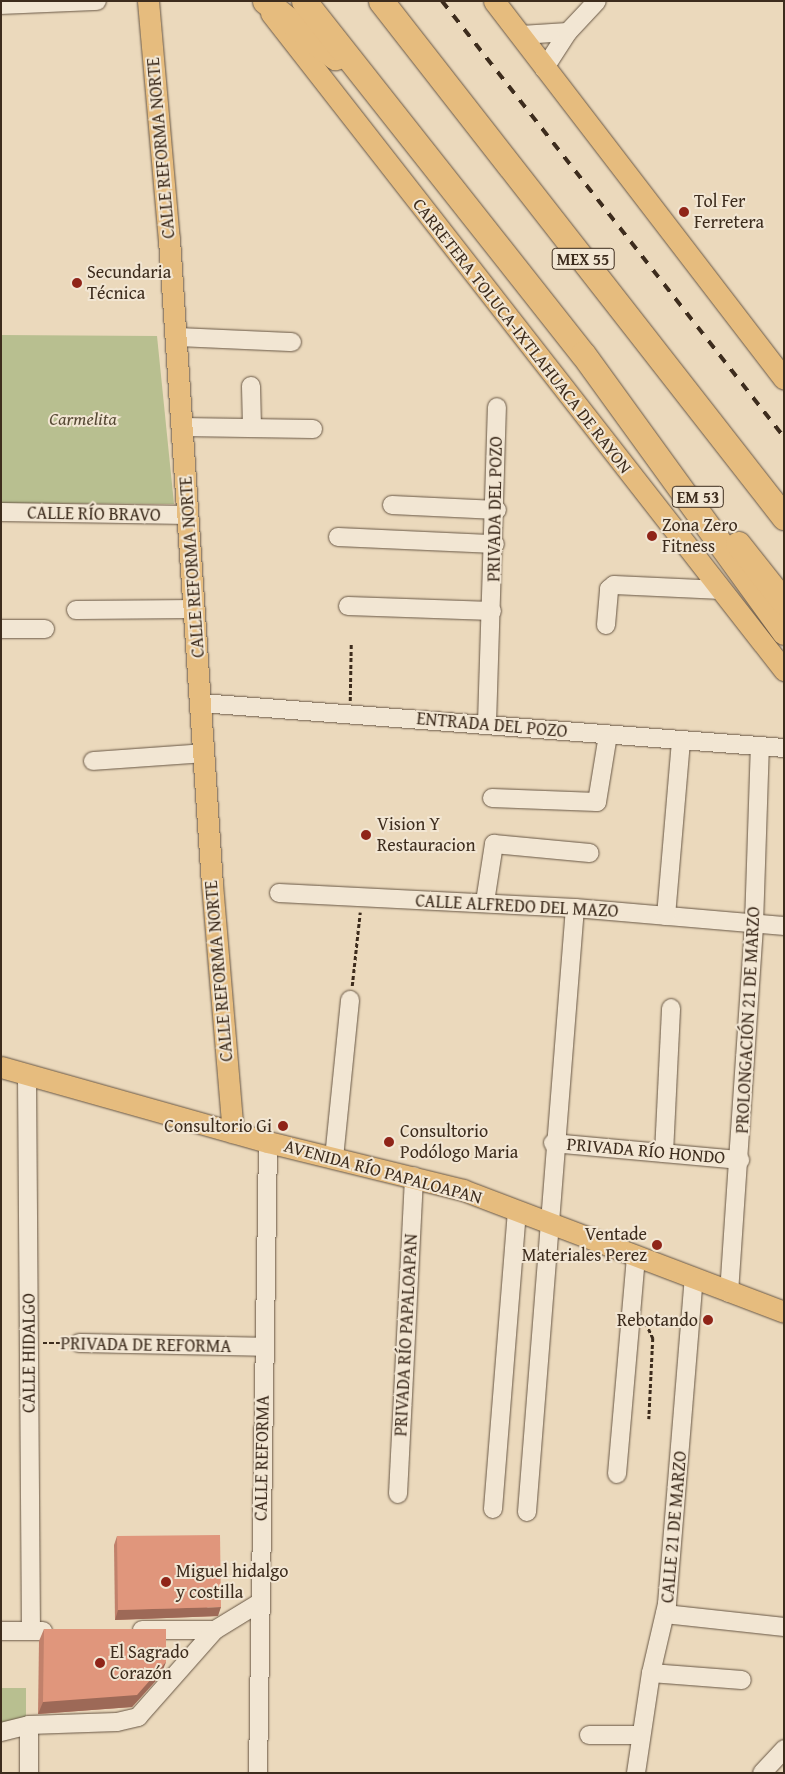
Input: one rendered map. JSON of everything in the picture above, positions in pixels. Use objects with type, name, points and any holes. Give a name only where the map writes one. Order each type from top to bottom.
[{"type":"highway","points":[[263,1],[369,84]]},
{"type":"highway","name":"CARRETERA TOLUCA-IXTLAHUACA DE RAYON","points":[[304,1],[644,437],[784,632]]},
{"type":"highway","name":"MEX 55","points":[[382,1],[784,517]]},
{"type":"highway","name":"EM 53","points":[[644,437],[749,558],[784,602]]},
{"type":"main road","name":"CALLE REFORMA NORTE","points":[[148,1],[176,337],[204,753],[233,1132]]},
{"type":"main road","name":"CARRETERA TOLUCA-IXTLAHUACA DE RAYON","points":[[263,1],[784,670]]},
{"type":"main road","points":[[494,1],[521,35],[544,69],[784,378]]},
{"type":"main road","name":"AVENIDA RÍO PAPALOAPAN","points":[[1,1068],[268,1142],[414,1176],[517,1210],[636,1258],[784,1312]]},
{"type":"street","points":[[1,5],[97,1]]},
{"type":"street","points":[[544,69],[568,32],[597,1]]},
{"type":"street","points":[[521,35],[568,32]]},
{"type":"street","points":[[176,337],[292,342]]},
{"type":"street","points":[[250,386],[252,427]]},
{"type":"street","name":"PRIVADA DEL POZO","points":[[487,723],[495,544],[497,407]]},
{"type":"street","points":[[182,427],[313,429]]},
{"type":"street","points":[[392,505],[496,510]]},
{"type":"street","name":"CALLE RÍO BRAVO","points":[[1,512],[188,515]]},
{"type":"street","points":[[338,537],[495,544]]},
{"type":"street","points":[[606,625],[609,589],[614,585],[722,590]]},
{"type":"street","points":[[348,606],[492,611]]},
{"type":"street","points":[[76,610],[195,609]]},
{"type":"street","points":[[1,629],[45,630]]},
{"type":"street","name":"ENTRADA DEL POZO","points":[[201,703],[350,712],[608,735],[784,748]]},
{"type":"street","points":[[492,798],[597,802],[608,735]]},
{"type":"street","points":[[666,916],[681,740]]},
{"type":"street","name":"PROLONGACIÓN 21 DE MARZO","points":[[729,1293],[740,1160],[754,924],[760,747]]},
{"type":"street","points":[[93,761],[204,753]]},
{"type":"street","points":[[486,902],[494,844],[590,853]]},
{"type":"street","name":"CALLE ALFREDO DEL MAZO","points":[[279,893],[486,902],[784,926]]},
{"type":"street","points":[[527,1512],[553,1143],[575,908]]},
{"type":"street","points":[[334,1158],[350,1000]]},
{"type":"street","points":[[664,1154],[671,1008]]},
{"type":"street","name":"CALLE HIDALGO","points":[[27,1076],[31,1631]]},
{"type":"street","name":"CALLE REFORMA","points":[[258,1773],[259,1603],[268,1142]]},
{"type":"street","name":"PRIVADA RÍO HONDO","points":[[553,1143],[740,1160]]},
{"type":"street","name":"PRIVADA RÍO PAPALOAPAN","points":[[398,1494],[414,1176]]},
{"type":"street","points":[[493,1509],[517,1210]]},
{"type":"street","points":[[617,1474],[636,1258]]},
{"type":"street","name":"CALLE 21 DE MARZO","points":[[636,1773],[651,1673],[665,1614],[694,1279]]},
{"type":"street","name":"PRIVADA DE REFORMA","points":[[79,1344],[264,1347]]},
{"type":"street","points":[[1,1732],[29,1725],[117,1722],[138,1717],[215,1630],[259,1603]]},
{"type":"street","points":[[665,1614],[784,1627]]},
{"type":"street","points":[[1,1630],[60,1630]]},
{"type":"street","points":[[118,1630],[215,1630]]},
{"type":"street","points":[[651,1673],[742,1680]]},
{"type":"street","points":[[29,1725],[29,1773]]},
{"type":"street","points":[[589,1735],[641,1735]]},
{"type":"street","points":[[762,1773],[784,1749]]},
{"type":"path","points":[[350,712],[351,644]]},
{"type":"path","points":[[350,1000],[362,898]]},
{"type":"path","points":[[642,1316],[653,1338],[650,1419]]},
{"type":"path","name":"PRIVADA DE REFORMA","points":[[28,1342],[79,1344]]},
{"type":"green space","name":"Carmelita","points":[[1,335],[157,336],[174,504],[1,503]]},
{"type":"green space","points":[[1,1688],[26,1688],[26,1723],[1,1730]]},
{"type":"building","name":"Miguel hidalgo y costilla","points":[[220,1535],[221,1607],[118,1610],[117,1536]]},
{"type":"building","name":"El Sagrado Corazón","points":[[44,1629],[166,1629],[166,1662],[137,1695],[43,1702]]},
{"type":"railway","points":[[442,1],[784,437]]},
{"type":"place","name":"Tol Fer Ferretera","points":[[684,212]]},
{"type":"place","name":"Secundaria Técnica","points":[[77,283]]},
{"type":"place","name":"Zona Zero Fitness","points":[[652,536]]},
{"type":"place","name":"Vision Y Restauracion","points":[[366,835]]},
{"type":"place","name":"Consultorio Gi","points":[[283,1126]]},
{"type":"place","name":"Consultorio Podólogo Maria","points":[[389,1142]]},
{"type":"place","name":"Ventade Materiales Perez","points":[[657,1245]]},
{"type":"place","name":"Rebotando","points":[[708,1320]]},
{"type":"place","name":"Miguel hidalgo y costilla","points":[[166,1582]]},
{"type":"place","name":"El Sagrado Corazón","points":[[100,1663]]}]
